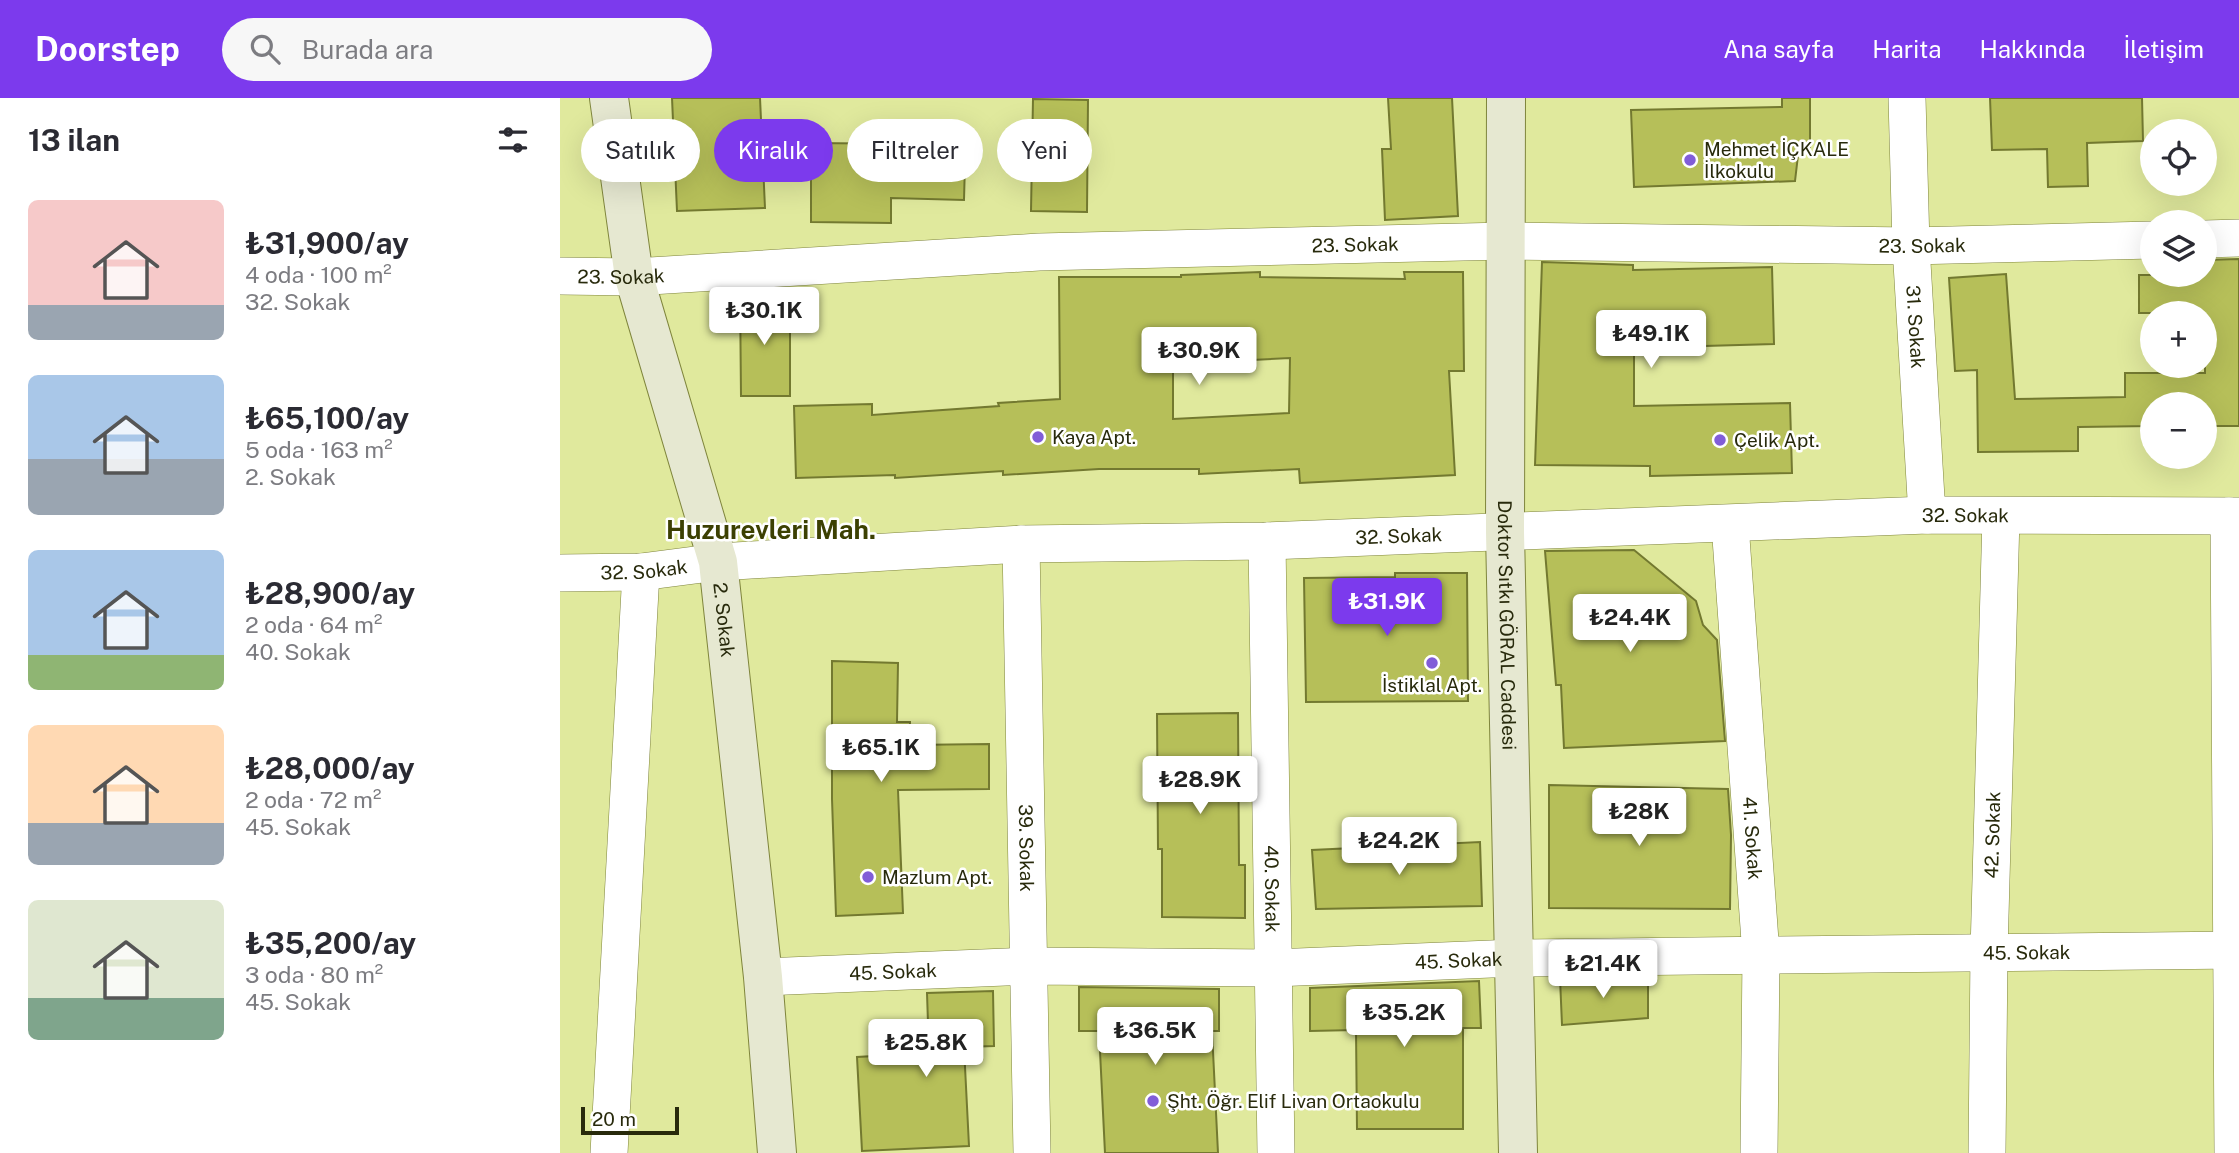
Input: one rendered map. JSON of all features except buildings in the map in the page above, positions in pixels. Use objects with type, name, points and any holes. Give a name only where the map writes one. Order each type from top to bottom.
[{"type":"street","name":"2. Sokak","points":[[609,98],[634,277],[718,562],[763,977],[777,1153]]},
{"type":"street","name":"Doktor Sıtkı GÖRAL Caddesi","points":[[1506,98],[1505,532],[1518,1153]]},
{"type":"street","name":"31. Sokak","points":[[1908,98],[1912,246],[1927,515]]},
{"type":"street","points":[[2217,239],[2239,238]]},
{"type":"street","name":"23. Sokak","points":[[560,276],[634,277],[1039,252],[1506,241],[1912,246],[2140,240]]},
{"type":"street","name":"32. Sokak","points":[[560,573],[641,572],[718,562],[1021,544],[1268,541],[1927,515],[2234,516]]},
{"type":"street","points":[[2233,1153],[2234,516]]},
{"type":"street","name":"42. Sokak","points":[[1987,1153],[1989,952],[2001,517]]},
{"type":"street","name":"41. Sokak","points":[[1730,524],[1760,955],[1759,1153]]},
{"type":"street","name":"40. Sokak","points":[[1268,541],[1276,1153]]},
{"type":"street","name":"39. Sokak","points":[[1021,544],[1032,1153]]},
{"type":"street","points":[[609,1153],[641,572]]},
{"type":"street","name":"45. Sokak","points":[[763,977],[1029,966],[1274,968],[1515,958],[2235,950]]},
{"type":"place","name":"Mehmet İÇKALE İlkokulu","points":[[1690,160]]},
{"type":"place","name":"Kaya Apt.","points":[[1038,437]]},
{"type":"place","name":"Çelik Apt.","points":[[1720,440]]},
{"type":"place","name":"İstiklal Apt.","points":[[1432,663]]},
{"type":"place","name":"Mazlum Apt.","points":[[868,877]]},
{"type":"place","name":"Şht. Öğr. Elif Livan Ortaokulu","points":[[1153,1101]]},
{"type":"district","name":"Huzurevleri Mah.","points":[[771,529]]}]
